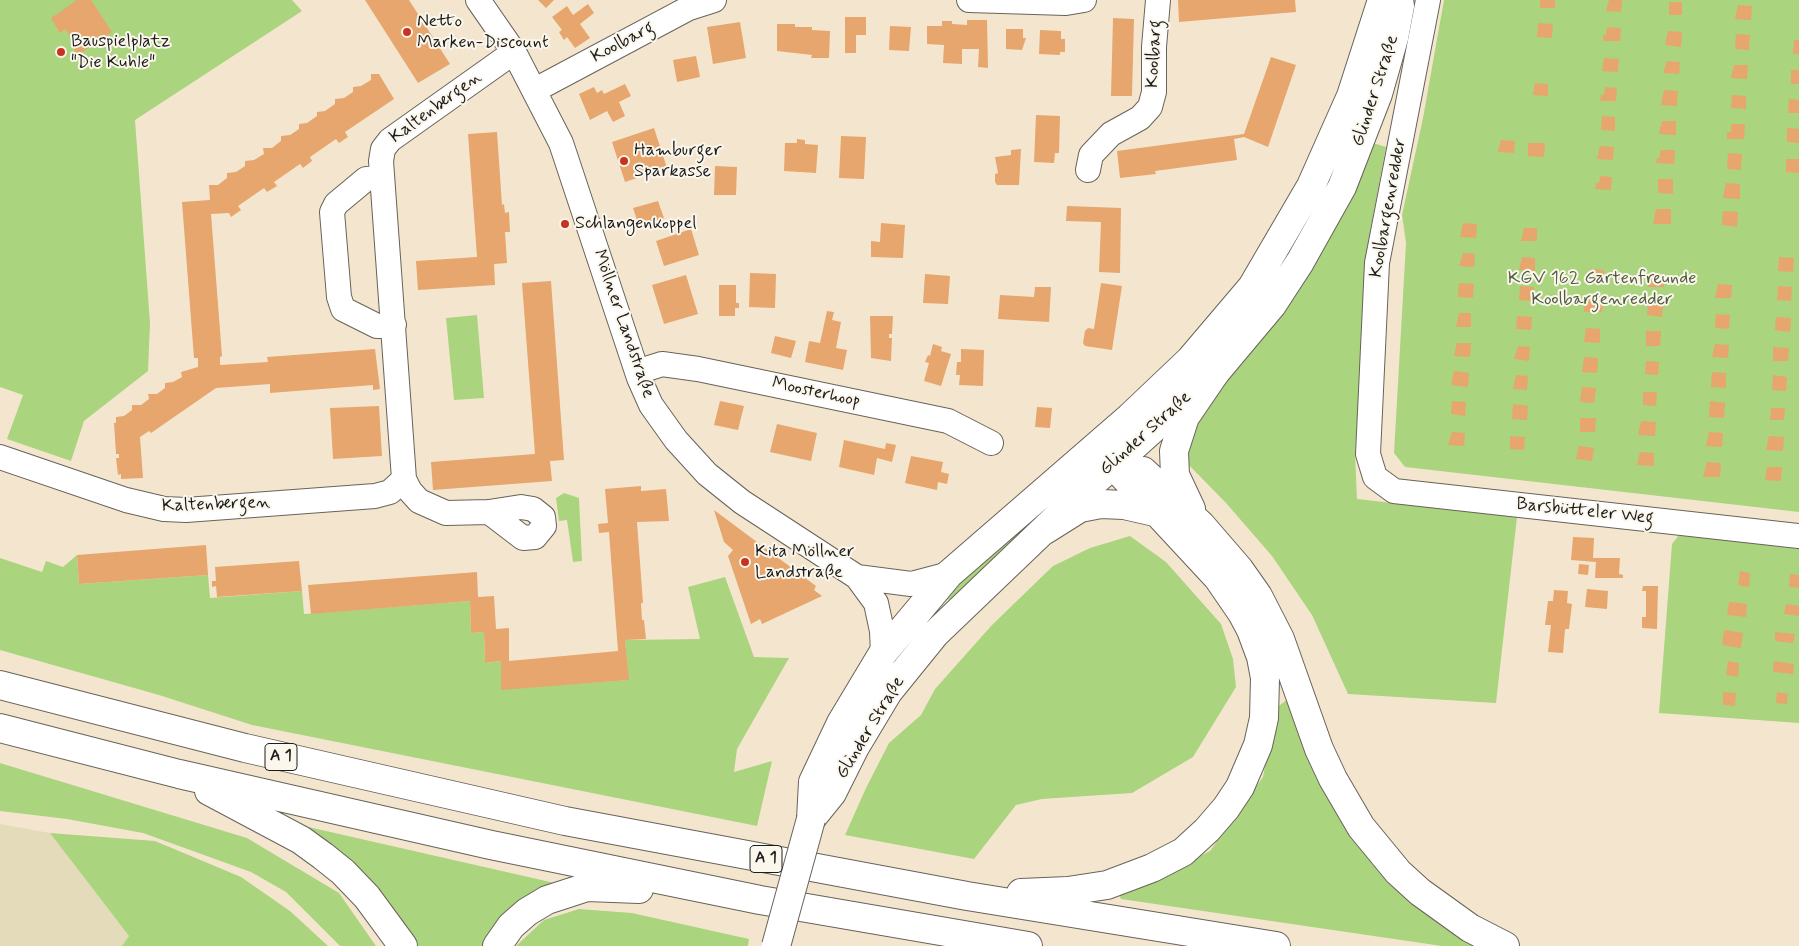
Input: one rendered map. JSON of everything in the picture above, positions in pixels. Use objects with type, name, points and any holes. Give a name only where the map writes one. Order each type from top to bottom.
[{"type":"main road","name":"Glinder Straße","points":[[776,946],[810,819],[812,782],[841,722],[883,654],[925,625],[1045,530],[1115,452],[1252,287],[1311,186],[1351,96],[1382,0]]},
{"type":"main road","name":"Glinder Straße","points":[[810,819],[832,793],[855,747],[925,625],[949,574],[1115,452],[1215,373],[1272,305],[1300,262],[1342,187],[1378,94],[1394,38],[1400,6],[1399,0]]},
{"type":"main road","points":[[1201,525],[1178,486],[1173,467],[1174,451],[1185,417],[1215,373]]},
{"type":"main road","points":[[968,896],[1078,890],[1120,881],[1183,852],[1207,830],[1226,808],[1240,786],[1258,745],[1264,718],[1265,678],[1261,657],[1251,630],[1222,584],[1159,514],[1115,452]]},
{"type":"main road","points":[[1115,452],[1149,477],[1201,525],[1248,580],[1269,616],[1289,662],[1319,749],[1341,796],[1361,827],[1398,872],[1420,892],[1470,928],[1505,946]]},
{"type":"main road","points":[[1045,530],[1080,508],[1101,504],[1124,505],[1159,514]]},
{"type":"main road","name":"A 1","points":[[0,685],[245,748],[565,821],[968,896],[1276,946]]},
{"type":"main road","name":"A 1","points":[[0,728],[180,774],[491,846],[724,892],[1028,946]]},
{"type":"main road","points":[[180,774],[301,840],[323,856],[343,872],[367,897],[403,946]]},
{"type":"main road","points":[[497,946],[511,926],[527,912],[547,900],[587,887],[724,892]]},
{"type":"street","name":"Möllner Landstraße","points":[[478,0],[514,52],[561,143],[637,372],[651,405],[676,440],[707,474],[742,502],[857,577],[876,603],[882,631],[883,654]]},
{"type":"street","name":"Koolbarg","points":[[535,90],[689,8],[714,0]]},
{"type":"street","points":[[969,0],[1066,3],[1084,0]]},
{"type":"street","name":"Koolbarg","points":[[1088,170],[1091,155],[1111,134],[1140,118],[1150,107],[1154,92],[1154,47],[1158,0]]},
{"type":"street","name":"Koolbargenredder","points":[[1375,477],[1368,454],[1377,263],[1428,0]]},
{"type":"street","name":"Kaltenbergen","points":[[0,457],[126,500],[164,509],[186,510],[375,496],[390,492],[404,479],[382,178],[383,149],[390,140],[514,52]]},
{"type":"street","points":[[382,178],[366,179],[336,204],[332,212],[339,297],[343,309],[377,326],[394,325]]},
{"type":"street","name":"Moosterhoop","points":[[637,372],[662,364],[698,369],[948,421],[991,443]]},
{"type":"street","name":"Barsbütteler Weg","points":[[1375,477],[1394,491],[1799,536]]},
{"type":"street","points":[[404,479],[410,491],[420,501],[432,508],[446,513],[489,512]]},
{"type":"street","name":"Möllner Landstraße","points":[[857,577],[911,584],[949,574]]},
{"type":"street","points":[[890,582],[905,598],[925,625]]},
{"type":"street","name":"Möllner Landstraße","points":[[876,603],[925,625]]},
{"type":"shaded area","points":[[0,824],[50,833],[129,936],[122,946],[0,946]]},
{"type":"green space","points":[[0,0],[292,0],[302,11],[135,120],[150,323],[148,371],[84,421],[71,461],[7,439],[23,395],[0,387]]},
{"type":"green space","name":"KGV 162 Gartenfreunde Koolbargenredder","points":[[1444,0],[1799,0],[1799,512],[1405,467],[1394,453],[1406,243],[1402,215],[1423,118]]},
{"type":"green space","points":[[1373,143],[1386,147],[1368,243],[1355,454],[1357,499],[1517,517],[1496,703],[1348,694],[1312,615],[1272,556],[1226,503],[1184,460],[1189,435]]},
{"type":"green space","points":[[477,315],[484,398],[454,400],[446,318]]},
{"type":"green space","points":[[1094,464],[964,593],[940,603],[944,594]]},
{"type":"green space","points":[[564,493],[579,498],[582,561],[573,562],[567,520],[559,521],[556,498]]},
{"type":"green space","points":[[1679,535],[1799,549],[1799,723],[1659,713],[1672,544]]},
{"type":"green space","points":[[1130,536],[1166,562],[1221,624],[1233,659],[1236,687],[1193,757],[1132,793],[1042,799],[1016,805],[974,859],[845,835],[889,743],[921,715],[935,689],[992,625],[1053,566],[1090,548]]},
{"type":"green space","points":[[77,555],[79,584],[208,575],[210,598],[302,591],[304,614],[470,601],[471,633],[484,632],[485,663],[501,661],[502,689],[628,680],[625,640],[700,639],[688,587],[725,577],[754,657],[789,658],[737,749],[734,772],[772,761],[757,826],[252,725],[159,695],[0,650],[0,558],[42,572],[46,561],[63,567]]},
{"type":"green space","points":[[1292,696],[1330,795],[1373,865],[1477,946],[1442,946],[1121,899],[1117,891],[1161,875],[1210,851],[1263,777],[1276,708]]},
{"type":"green space","points":[[0,763],[247,838],[339,893],[376,946],[340,946],[286,892],[251,872],[143,833],[67,819],[0,811]]},
{"type":"green space","points":[[304,826],[559,884],[487,946],[414,946]]},
{"type":"green space","points":[[50,833],[155,841],[241,877],[290,911],[328,946],[122,946],[129,936]]},
{"type":"green space","points":[[579,909],[632,913],[749,939],[748,946],[516,946],[544,920]]},
{"type":"building","points":[[77,0],[91,0],[112,32],[78,55],[71,45],[75,42],[65,29],[60,33],[51,18]]},
{"type":"building","name":"Netto Marken-Discount","points":[[365,0],[409,0],[450,64],[418,83]]},
{"type":"building","points":[[538,0],[554,0],[546,8]]},
{"type":"building","points":[[1178,0],[1295,0],[1296,12],[1179,22]]},
{"type":"building","points":[[1540,0],[1555,0],[1555,8],[1540,8]]},
{"type":"building","points":[[1609,0],[1622,0],[1621,12],[1606,11]]},
{"type":"building","points":[[1669,2],[1682,2],[1682,15],[1669,15]]},
{"type":"building","points":[[588,4],[594,13],[580,24],[590,38],[575,48],[567,37],[564,40],[559,32],[562,30],[552,17],[567,6],[573,15]]},
{"type":"building","points":[[1738,5],[1752,6],[1751,20],[1735,19]]},
{"type":"building","points":[[845,17],[866,17],[866,35],[856,35],[856,53],[845,53]]},
{"type":"building","points":[[1113,18],[1134,19],[1132,96],[1111,96]]},
{"type":"building","points":[[967,20],[987,20],[988,68],[978,67],[979,49],[962,49],[962,64],[943,63],[944,45],[927,44],[927,26],[942,26],[942,21],[952,21],[952,24],[967,25]]},
{"type":"building","points":[[740,22],[746,58],[713,64],[707,27]]},
{"type":"building","points":[[1538,23],[1553,24],[1552,38],[1537,37]]},
{"type":"building","points":[[777,24],[795,24],[795,27],[812,27],[812,30],[830,31],[829,58],[811,58],[812,55],[777,51]]},
{"type":"building","points":[[890,26],[911,27],[909,51],[889,50]]},
{"type":"building","points":[[1607,27],[1621,28],[1620,41],[1603,41],[1603,35],[1606,35]]},
{"type":"building","points":[[1006,29],[1023,29],[1023,38],[1026,38],[1022,50],[1006,49]]},
{"type":"building","points":[[1040,30],[1061,31],[1061,39],[1065,39],[1065,52],[1060,52],[1060,55],[1039,54]]},
{"type":"building","points":[[1668,31],[1682,32],[1681,47],[1665,45]]},
{"type":"building","points":[[1736,34],[1750,35],[1749,50],[1735,49]]},
{"type":"building","points":[[1794,40],[1799,40],[1799,54],[1793,54]]},
{"type":"building","points":[[696,56],[700,77],[677,82],[673,60]]},
{"type":"building","points":[[1271,57],[1296,65],[1268,147],[1244,137],[1234,139],[1237,160],[1155,171],[1156,174],[1120,178],[1117,151],[1244,134]]},
{"type":"building","points":[[1604,58],[1619,59],[1618,72],[1602,71]]},
{"type":"building","points":[[1667,61],[1680,62],[1679,74],[1663,73]]},
{"type":"building","points":[[1734,65],[1748,65],[1747,79],[1731,78]]},
{"type":"building","points":[[1791,70],[1799,70],[1799,84],[1791,84]]},
{"type":"building","points":[[371,74],[379,74],[394,99],[345,132],[348,137],[339,143],[336,139],[310,157],[312,161],[303,168],[300,164],[274,182],[277,186],[267,192],[264,188],[238,206],[241,210],[231,217],[229,213],[211,214],[222,356],[220,357],[220,365],[268,362],[267,357],[375,349],[380,389],[373,390],[373,385],[270,393],[270,384],[216,388],[151,433],[149,431],[140,437],[143,478],[121,479],[121,474],[118,475],[116,458],[119,458],[119,454],[116,454],[114,423],[116,423],[116,417],[124,416],[132,410],[132,405],[141,405],[149,399],[148,394],[157,394],[165,388],[165,383],[173,382],[182,377],[181,372],[198,367],[198,358],[194,358],[182,202],[210,200],[209,185],[218,185],[227,178],[227,173],[236,172],[245,166],[245,161],[254,160],[264,154],[263,148],[272,148],[281,141],[281,136],[290,135],[299,129],[299,124],[307,123],[317,116],[317,112],[325,111],[335,104],[335,99],[344,98],[353,92],[353,87],[361,86],[371,80]]},
{"type":"building","points":[[1535,83],[1548,84],[1548,96],[1533,95]]},
{"type":"building","points":[[625,84],[631,96],[619,102],[625,116],[613,122],[607,111],[590,120],[579,94],[594,87],[597,93],[602,90],[604,94]]},
{"type":"building","points":[[1605,87],[1617,88],[1616,101],[1600,101],[1601,95],[1604,95]]},
{"type":"building","points":[[1664,90],[1678,91],[1677,106],[1661,105]]},
{"type":"building","points":[[1732,95],[1746,96],[1746,109],[1731,108]]},
{"type":"building","points":[[1789,99],[1799,100],[1799,113],[1788,113]]},
{"type":"building","points":[[1036,115],[1060,116],[1059,153],[1055,153],[1054,163],[1034,162]]},
{"type":"building","points":[[1602,116],[1615,117],[1615,131],[1601,130]]},
{"type":"building","points":[[1662,121],[1676,121],[1676,135],[1659,134]]},
{"type":"building","points":[[1731,124],[1745,124],[1744,139],[1727,139],[1727,132],[1731,132]]},
{"type":"building","points":[[654,128],[667,168],[625,182],[612,142]]},
{"type":"building","points":[[1787,128],[1799,129],[1799,143],[1787,142]]},
{"type":"building","points":[[497,132],[502,205],[504,204],[505,213],[509,212],[510,232],[505,232],[507,263],[494,264],[495,285],[418,290],[416,261],[477,257],[468,134]]},
{"type":"building","points":[[841,136],[866,137],[864,179],[839,178]]},
{"type":"building","points":[[797,139],[805,140],[805,144],[818,145],[816,173],[784,171],[785,143],[797,143]]},
{"type":"building","points":[[1501,140],[1515,141],[1514,153],[1498,152]]},
{"type":"building","points":[[1528,143],[1545,143],[1544,157],[1528,156]]},
{"type":"building","points":[[1600,146],[1614,147],[1613,160],[1597,159]]},
{"type":"building","points":[[1021,149],[1019,185],[997,185],[995,174],[998,173],[995,157],[1011,155],[1011,150]]},
{"type":"building","points":[[1660,150],[1675,150],[1674,164],[1656,163],[1657,158],[1660,158]]},
{"type":"building","points":[[1728,153],[1742,154],[1741,170],[1727,169]]},
{"type":"building","points":[[1786,159],[1799,159],[1799,173],[1786,172]]},
{"type":"building","points":[[715,166],[737,167],[736,195],[714,195]]},
{"type":"building","points":[[1600,176],[1612,177],[1611,190],[1595,189],[1596,183],[1599,183]]},
{"type":"building","points":[[1658,179],[1673,179],[1673,194],[1658,193]]},
{"type":"building","points":[[1726,183],[1740,184],[1740,199],[1723,198]]},
{"type":"building","points":[[658,201],[664,218],[639,226],[633,208]]},
{"type":"building","points":[[1067,206],[1121,208],[1120,273],[1099,272],[1101,222],[1066,221]]},
{"type":"building","points":[[1656,209],[1671,209],[1671,224],[1653,224]]},
{"type":"building","points":[[1723,211],[1738,212],[1737,227],[1722,225]]},
{"type":"building","points":[[881,223],[905,225],[903,258],[871,257],[871,241],[880,242]]},
{"type":"building","points":[[1463,223],[1477,224],[1476,238],[1460,237]]},
{"type":"building","points":[[1524,228],[1537,228],[1537,241],[1521,241]]},
{"type":"building","points":[[691,229],[699,255],[664,266],[656,241]]},
{"type":"building","points":[[1463,253],[1475,254],[1474,267],[1459,266]]},
{"type":"building","points":[[1522,257],[1535,258],[1535,271],[1519,270]]},
{"type":"building","points":[[1779,257],[1794,258],[1793,272],[1778,271]]},
{"type":"building","points":[[1590,269],[1604,270],[1604,283],[1587,282]]},
{"type":"building","points":[[750,273],[776,274],[775,308],[749,307]]},
{"type":"building","points":[[1651,273],[1664,274],[1664,287],[1648,287]]},
{"type":"building","points":[[925,274],[950,276],[948,304],[923,303]]},
{"type":"building","points":[[686,275],[698,314],[664,324],[652,285]]},
{"type":"building","points":[[551,281],[564,460],[550,461],[552,481],[433,490],[431,462],[535,454],[522,283]]},
{"type":"building","points":[[1101,283],[1122,286],[1112,350],[1085,346],[1083,343],[1085,331],[1088,328],[1094,329]]},
{"type":"building","points":[[1459,283],[1474,284],[1473,298],[1458,297]]},
{"type":"building","points":[[1718,284],[1732,285],[1731,298],[1715,298]]},
{"type":"building","points":[[719,285],[736,285],[736,303],[739,303],[739,308],[735,308],[735,316],[719,316]]},
{"type":"building","points":[[1520,286],[1534,287],[1533,301],[1519,300]]},
{"type":"building","points":[[1778,286],[1792,287],[1791,301],[1777,300]]},
{"type":"building","points":[[1035,287],[1051,287],[1049,322],[998,319],[1000,295],[1034,297]]},
{"type":"building","points":[[1585,300],[1603,300],[1602,312],[1584,312]]},
{"type":"building","points":[[1648,303],[1663,305],[1662,317],[1647,315]]},
{"type":"building","points":[[827,311],[834,312],[832,320],[841,322],[836,348],[847,350],[843,370],[805,362],[809,341],[820,343]]},
{"type":"building","points":[[1459,313],[1471,313],[1471,327],[1456,327]]},
{"type":"building","points":[[1716,314],[1730,315],[1729,329],[1715,328]]},
{"type":"building","points":[[870,316],[893,316],[892,334],[889,334],[889,338],[892,338],[891,361],[871,358]]},
{"type":"building","points":[[1517,316],[1532,317],[1531,330],[1516,329]]},
{"type":"building","points":[[1776,317],[1791,318],[1790,332],[1775,330]]},
{"type":"building","points":[[1586,328],[1600,329],[1600,343],[1584,342]]},
{"type":"building","points":[[1646,331],[1661,331],[1660,346],[1646,346]]},
{"type":"building","points":[[775,336],[796,341],[791,358],[771,353]]},
{"type":"building","points":[[1457,343],[1471,343],[1470,357],[1454,356]]},
{"type":"building","points":[[933,344],[942,347],[941,351],[951,354],[941,386],[924,381],[929,363],[925,362],[928,355],[930,356]]},
{"type":"building","points":[[1715,344],[1729,345],[1728,358],[1712,357]]},
{"type":"building","points":[[1518,346],[1530,347],[1529,361],[1514,359]]},
{"type":"building","points":[[1773,347],[1789,348],[1788,361],[1773,361]]},
{"type":"building","points":[[961,349],[984,350],[983,386],[959,385],[960,375],[956,375],[957,362],[961,362]]},
{"type":"building","points":[[1584,357],[1598,358],[1597,373],[1582,372]]},
{"type":"building","points":[[1646,361],[1659,362],[1658,375],[1645,374]]},
{"type":"building","points":[[1454,371],[1469,373],[1468,387],[1451,385]]},
{"type":"building","points":[[1712,372],[1726,373],[1726,388],[1711,387]]},
{"type":"building","points":[[1516,375],[1528,376],[1527,390],[1513,389]]},
{"type":"building","points":[[1773,375],[1787,377],[1786,391],[1772,390]]},
{"type":"building","points":[[1582,387],[1596,388],[1594,403],[1580,402]]},
{"type":"building","points":[[1643,392],[1657,392],[1656,406],[1643,405]]},
{"type":"building","points":[[720,401],[744,406],[738,430],[714,425]]},
{"type":"building","points":[[1452,401],[1466,402],[1465,416],[1451,414]]},
{"type":"building","points":[[1710,401],[1725,403],[1724,418],[1709,417]]},
{"type":"building","points":[[1513,404],[1528,406],[1527,420],[1512,419]]},
{"type":"building","points":[[379,406],[382,456],[333,459],[330,408]]},
{"type":"building","points":[[1037,407],[1052,408],[1050,428],[1035,427]]},
{"type":"building","points":[[1771,408],[1785,408],[1784,420],[1770,420]]},
{"type":"building","points":[[1580,418],[1596,418],[1595,432],[1580,432]]},
{"type":"building","points":[[1641,421],[1656,422],[1655,436],[1638,435]]},
{"type":"building","points":[[777,424],[817,433],[811,461],[770,452]]},
{"type":"building","points":[[1452,432],[1465,433],[1464,446],[1448,445]]},
{"type":"building","points":[[1709,432],[1723,433],[1722,447],[1706,446]]},
{"type":"building","points":[[1510,436],[1525,437],[1524,450],[1510,449]]},
{"type":"building","points":[[1769,436],[1784,437],[1783,451],[1766,450]]},
{"type":"building","points":[[844,440],[885,449],[886,443],[896,445],[892,462],[877,458],[874,475],[839,467]]},
{"type":"building","points":[[1579,446],[1594,448],[1592,461],[1576,459]]},
{"type":"building","points":[[1640,452],[1654,453],[1654,466],[1637,465]]},
{"type":"building","points":[[911,456],[943,462],[941,472],[949,474],[947,484],[938,482],[937,490],[905,483]]},
{"type":"building","points":[[1707,462],[1721,463],[1720,477],[1703,477]]},
{"type":"building","points":[[1767,467],[1782,467],[1781,481],[1765,480]]},
{"type":"building","points":[[641,486],[641,491],[666,489],[669,521],[637,522],[643,603],[641,603],[642,620],[644,620],[646,639],[625,640],[629,680],[501,690],[501,661],[485,663],[484,632],[471,633],[470,601],[311,614],[308,585],[477,572],[478,597],[494,596],[496,629],[509,628],[509,661],[618,651],[609,532],[599,533],[598,524],[608,523],[605,489]]},
{"type":"building","points":[[714,510],[816,586],[814,590],[822,596],[762,624],[760,619],[751,624],[728,556],[733,550],[724,542]]},
{"type":"building","points":[[1573,537],[1594,538],[1593,558],[1620,558],[1619,574],[1623,575],[1623,578],[1595,578],[1596,562],[1571,560]]},
{"type":"building","points":[[206,545],[208,575],[79,584],[77,555]]},
{"type":"building","points":[[299,561],[302,591],[217,597],[216,586],[212,587],[212,581],[216,581],[215,567]]},
{"type":"building","points":[[1579,564],[1589,565],[1588,575],[1578,574]]},
{"type":"building","points":[[1740,571],[1750,573],[1749,587],[1738,585]]},
{"type":"building","points":[[1790,574],[1799,575],[1799,588],[1789,587]]},
{"type":"building","points":[[1643,586],[1658,586],[1657,629],[1642,628],[1642,617],[1646,617],[1646,591],[1642,591]]},
{"type":"building","points":[[1587,589],[1608,591],[1607,609],[1585,607]]},
{"type":"building","points":[[1554,590],[1568,591],[1567,603],[1572,604],[1569,629],[1565,629],[1563,653],[1548,652],[1551,625],[1545,625],[1548,601],[1553,601]]},
{"type":"building","points":[[1729,602],[1747,604],[1746,617],[1727,615]]},
{"type":"building","points":[[1786,604],[1799,606],[1799,616],[1784,614]]},
{"type":"building","points":[[1724,630],[1743,633],[1741,648],[1722,645]]},
{"type":"building","points":[[1775,632],[1795,634],[1793,643],[1775,641]]},
{"type":"building","points":[[1728,661],[1739,663],[1738,677],[1726,675]]},
{"type":"building","points":[[1774,661],[1794,664],[1793,674],[1773,672]]},
{"type":"building","points":[[1723,692],[1736,693],[1735,706],[1723,705]]},
{"type":"building","points":[[1777,692],[1788,694],[1787,704],[1776,703]]},
{"type":"place","name":"Netto Marken-Discount","points":[[407,32]]},
{"type":"place","name":"Bauspielplatz \"Die Kuhle\"","points":[[61,52]]},
{"type":"place","name":"Hamburger Sparkasse","points":[[624,161]]},
{"type":"place","name":"Schlangenkoppel","points":[[565,224]]},
{"type":"place","name":"Kita Möllner Landstraße","points":[[745,562]]}]
